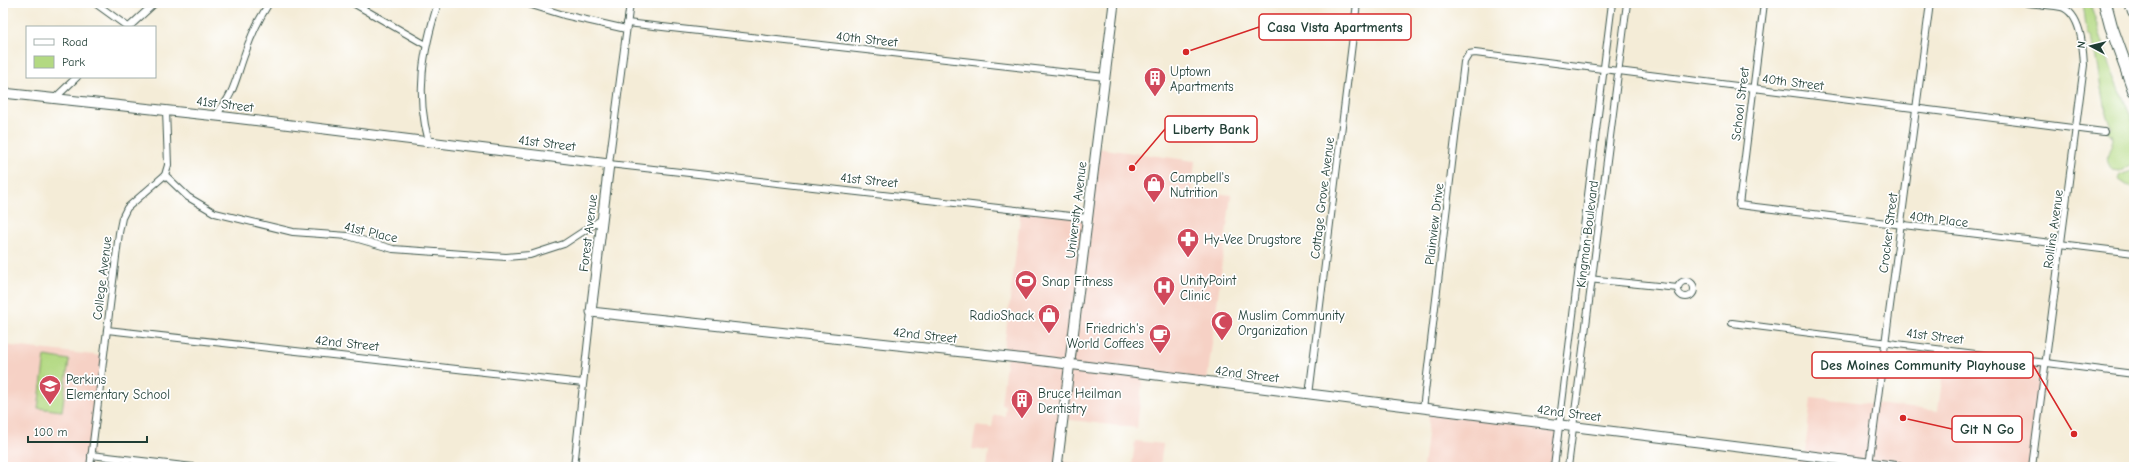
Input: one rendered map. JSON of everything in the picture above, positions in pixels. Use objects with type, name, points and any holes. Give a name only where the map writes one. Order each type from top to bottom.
[{"type":"highway","points":[[2105,3],[2111,26],[2134,90]]},
{"type":"highway","points":[[2131,3],[2134,12]]},
{"type":"street","points":[[95,3],[128,26]]},
{"type":"street","points":[[130,26],[155,3]]},
{"type":"street","points":[[215,116],[228,102],[235,86],[244,55],[269,3]]},
{"type":"street","points":[[353,3],[426,45]]},
{"type":"street","points":[[429,142],[421,105],[426,45],[438,3]]},
{"type":"street","points":[[436,11],[443,3]]},
{"type":"street","name":"40th Street","points":[[525,3],[627,26],[1105,77]]},
{"type":"street","name":"Forest Avenue","points":[[574,467],[602,219],[630,3]]},
{"type":"street","name":"University Avenue","points":[[1057,467],[1114,3]]},
{"type":"street","name":"Cottage Grove Avenue","points":[[1309,395],[1357,3]]},
{"type":"street","name":"Kingman Boulevard","points":[[1554,467],[1612,3]]},
{"type":"street","name":"Kingman Boulevard","points":[[1568,467],[1627,3]]},
{"type":"street","name":"School Street","points":[[1741,206],[1738,202],[1764,3]]},
{"type":"street","name":"Crocker Street","points":[[1870,465],[1915,108],[1930,3]]},
{"type":"street","name":"Rollins Avenue","points":[[2027,3],[2054,6],[2068,11],[2074,17],[2083,54],[2083,80],[2032,467]]},
{"type":"street","name":"40th Street","points":[[1479,53],[2104,132]]},
{"type":"street","name":"Plainview Drive","points":[[1423,409],[1464,62],[1469,54],[1479,53]]},
{"type":"street","points":[[54,98],[76,78]]},
{"type":"street","name":"41st Street","points":[[3,92],[166,110],[610,164],[1088,218]]},
{"type":"street","points":[[164,175],[168,166],[166,110]]},
{"type":"street","name":"41st Place","points":[[164,175],[188,196],[215,213],[293,232],[348,236],[393,249],[506,257],[530,255],[564,244],[602,219]]},
{"type":"street","name":"College Avenue","points":[[90,467],[122,218],[127,208],[164,175]]},
{"type":"street","name":"40th Place","points":[[1741,206],[2134,253]]},
{"type":"street","points":[[1578,278],[1678,288]]},
{"type":"street","name":"42nd Street","points":[[591,312],[1070,365],[1870,465],[1900,467]]},
{"type":"street","name":"41st Street","points":[[1732,323],[2134,374]]},
{"type":"street","name":"42nd Street","points":[[107,330],[583,383]]},
{"type":"street","points":[[91,455],[193,467]]},
{"type":"shaded area","points":[[1096,148],[1195,161],[1192,190],[1231,195],[1207,382],[1143,375],[1137,428],[1063,419],[1058,461],[1105,467],[987,467],[989,451],[972,449],[976,426],[992,428],[994,415],[1005,416],[1006,405],[1001,404],[1007,357],[1003,357],[1021,210],[1088,218]]},
{"type":"shaded area","name":"Perkins Elementary School","points":[[3,345],[103,356],[90,467],[3,467]]},
{"type":"shaded area","points":[[1946,350],[2046,363],[2032,467],[1797,467],[1799,454],[1805,454],[1811,397],[1938,411]]},
{"type":"shaded area","points":[[1430,410],[1559,425],[1554,467],[1423,467]]},
{"type":"shaded area","points":[[1135,441],[1163,444],[1160,467],[1132,467]]},
{"type":"green space","points":[[2083,3],[2090,3],[2113,74],[2134,124],[2134,163],[2119,172],[2112,171],[2107,158],[2113,138],[2112,134],[2106,130],[2112,128],[2104,105],[2092,36],[2087,33]]},
{"type":"green space","points":[[2134,170],[2134,190],[2118,179],[2120,175]]},
{"type":"green space","points":[[45,356],[69,360],[62,411],[38,408]]},
{"type":"place","name":"Casa Vista Apartments","points":[[1186,52]]},
{"type":"place","name":"Uptown Apartments","points":[[1155,98]]},
{"type":"place","name":"Liberty Bank","points":[[1132,168]]},
{"type":"place","name":"Campbell's Nutrition","points":[[1154,204]]},
{"type":"place","name":"Hy-Vee Drugstore","points":[[1188,258]]},
{"type":"place","name":"Snap Fitness","points":[[1026,300]]},
{"type":"place","name":"UnityPoint Clinic","points":[[1164,306]]},
{"type":"place","name":"RadioShack","points":[[1049,334]]},
{"type":"place","name":"Muslim Community Organization","points":[[1222,342]]},
{"type":"place","name":"Friedrich's World Coffees","points":[[1160,354]]},
{"type":"place","name":"Perkins Elementary School","points":[[50,406]]},
{"type":"place","name":"Git N Go","points":[[1903,418]]},
{"type":"place","name":"Bruce Heilman Dentistry","points":[[1022,420]]},
{"type":"place","name":"Des Moines Community Playhouse","points":[[2074,434]]}]
